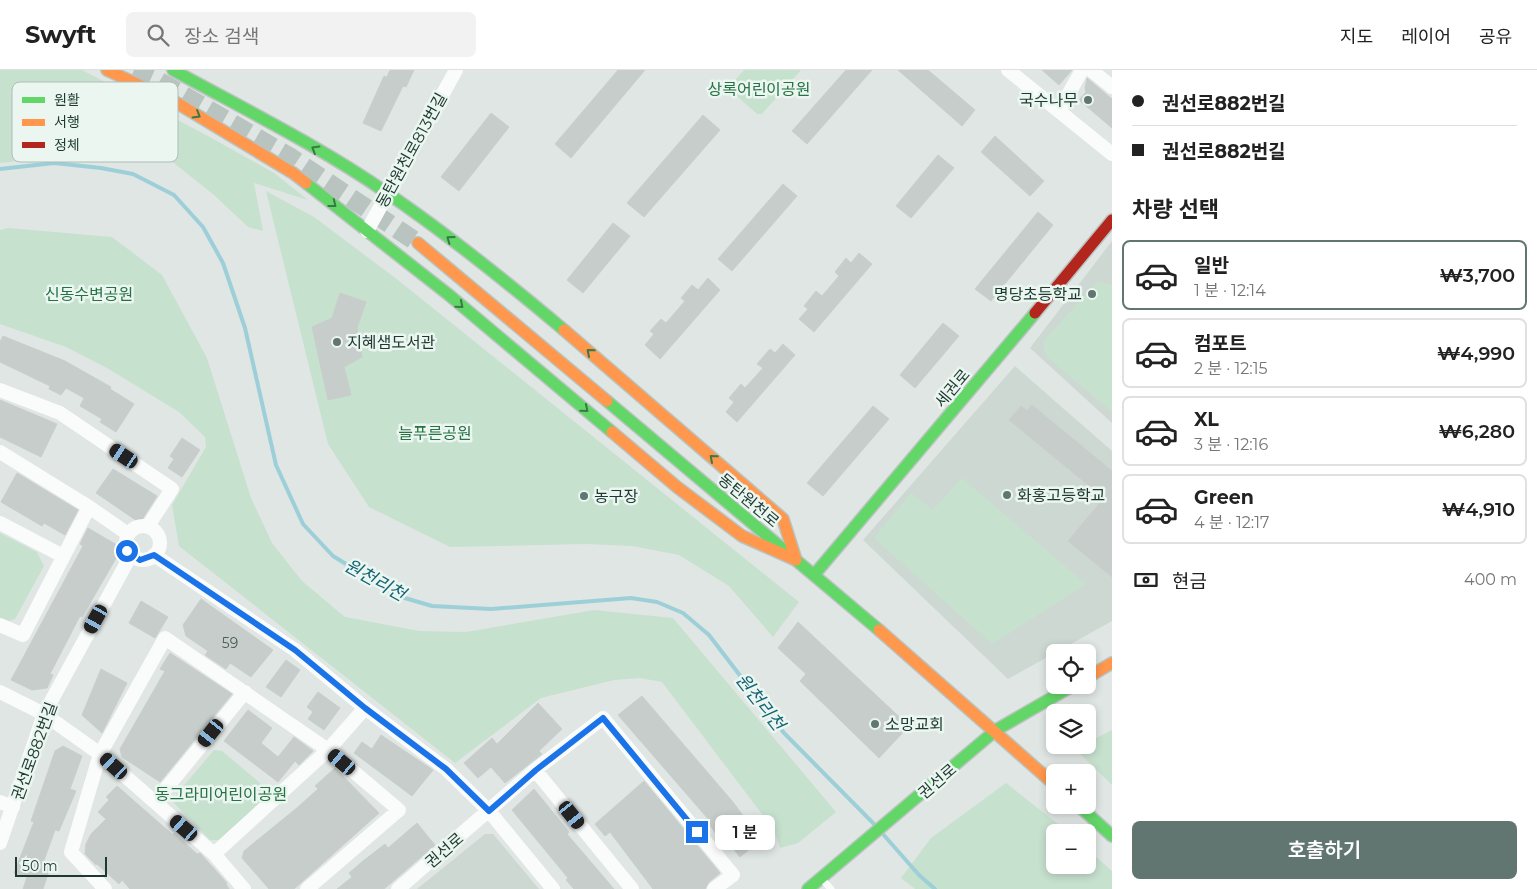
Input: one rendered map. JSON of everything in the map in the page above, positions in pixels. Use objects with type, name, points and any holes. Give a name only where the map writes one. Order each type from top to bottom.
[{"type":"main road","points":[[106,70],[132,82]]},
{"type":"main road","points":[[173,70],[296,138],[386,192],[508,282],[783,519],[796,560]]},
{"type":"main road","points":[[178,104],[293,174],[449,295],[677,487],[742,536],[796,560]]},
{"type":"main road","name":"세권로","points":[[814,576],[960,404],[1112,220]]},
{"type":"main road","name":"동탄원천로","points":[[418,243],[796,560],[996,730],[1046,777]]},
{"type":"main road","points":[[1096,672],[1112,663]]},
{"type":"main road","name":"권선로","points":[[808,889],[996,730],[1058,694]]},
{"type":"main road","points":[[1088,814],[1112,836]]},
{"type":"street","name":"동탄원천로813번길","points":[[366,231],[386,192],[456,70]]},
{"type":"street","points":[[1008,70],[1112,154]]},
{"type":"street","points":[[1059,111],[1082,70]]},
{"type":"street","points":[[1091,70],[1112,87]]},
{"type":"street","points":[[0,390],[60,413],[172,489],[148,526]]},
{"type":"street","points":[[0,452],[89,507],[128,534]]},
{"type":"street","points":[[0,625],[23,635],[89,507]]},
{"type":"street","points":[[0,523],[63,556]]},
{"type":"street","points":[[137,526],[148,526],[153,529],[159,539],[158,551],[154,555],[140,560],[131,555],[126,545],[128,534],[137,526]]},
{"type":"street","name":"권선로882번길","points":[[0,843],[6,804],[44,714],[131,555]]},
{"type":"street","points":[[154,555],[295,650],[365,708],[446,769],[489,811],[553,889]]},
{"type":"street","points":[[105,889],[71,852],[100,754],[165,638],[328,750],[398,810],[307,889]]},
{"type":"street","points":[[0,692],[44,714],[100,754],[214,854],[244,889]]},
{"type":"street","points":[[155,802],[244,692]]},
{"type":"street","points":[[214,854],[328,750],[365,708]]},
{"type":"street","points":[[489,811],[536,770],[603,718],[733,875],[714,889]]},
{"type":"street","points":[[536,770],[632,889]]},
{"type":"street","name":"권선로","points":[[398,889],[489,811]]},
{"type":"lane","points":[[821,878],[831,889]]},
{"type":"shaded area","name":"명당초등학교","points":[[1112,241],[1112,423],[1030,348]]},
{"type":"shaded area","name":"화홍고등학교","points":[[1015,366],[1112,451],[1112,621],[1071,644],[1046,644],[1046,658],[1008,679],[863,540]]},
{"type":"shaded area","points":[[485,834],[493,834],[539,889],[417,889]]},
{"type":"green space","points":[[0,70],[82,70],[105,82],[12,82],[12,162],[0,163]]},
{"type":"green space","name":"상록어린이공원","points":[[744,70],[801,70],[762,114],[757,114],[728,88]]},
{"type":"green space","points":[[178,120],[274,173],[308,200],[254,183],[263,231],[248,227],[214,195],[173,162],[178,162]]},
{"type":"green space","name":"늘푸른공원","points":[[266,191],[314,217],[398,280],[799,602],[773,637],[729,586],[679,555],[632,546],[586,544],[450,547],[369,507],[328,444]]},
{"type":"green space","name":"신동수변공원","points":[[8,228],[112,237],[162,275],[207,358],[251,498],[272,543],[302,581],[345,617],[419,631],[466,632],[594,610],[673,618],[836,812],[798,843],[780,848],[774,830],[662,682],[640,678],[614,680],[541,698],[455,763],[179,546],[172,505],[206,447],[205,437],[179,412],[107,368],[66,347],[0,324],[0,230]]},
{"type":"green space","name":"명당초등학교","points":[[1097,282],[1112,285],[1112,412],[1046,356],[1043,342]]},
{"type":"green space","points":[[962,478],[1086,584],[992,644],[874,538],[911,493],[933,510]]},
{"type":"green space","points":[[0,533],[37,552],[44,566],[15,619],[6,622],[0,619]]},
{"type":"green space","points":[[1112,730],[1112,785],[1096,769],[1096,764],[1090,764],[1080,754],[1096,754],[1096,738]]},
{"type":"green space","name":"동그라미어린이공원","points":[[214,750],[222,751],[266,788],[266,797],[219,840],[210,840],[174,803],[175,796]]},
{"type":"green space","points":[[1006,783],[1058,824],[1046,824],[1046,874],[1096,874],[1096,857],[1112,871],[1112,889],[915,889],[901,878],[931,838]]},
{"type":"building","points":[[390,70],[414,70],[406,87],[403,86],[381,131],[363,123],[384,76],[387,77]]},
{"type":"building","points":[[618,70],[645,70],[571,158],[555,144]]},
{"type":"building","points":[[846,70],[872,70],[807,144],[792,131]]},
{"type":"building","points":[[898,70],[928,70],[975,110],[962,126]]},
{"type":"building","points":[[1042,70],[1072,70],[1059,85]]},
{"type":"building","points":[[1087,78],[1112,99],[1112,128],[1079,100],[1086,92]]},
{"type":"building","points":[[491,113],[509,127],[459,191],[441,177]]},
{"type":"building","points":[[703,115],[720,130],[644,217],[627,203]]},
{"type":"building","points":[[995,136],[1044,181],[1030,196],[981,152]]},
{"type":"building","points":[[938,155],[954,168],[911,218],[896,206]]},
{"type":"building","points":[[783,184],[797,196],[732,271],[718,259]]},
{"type":"building","points":[[1038,212],[1053,225],[991,301],[975,289]]},
{"type":"building","points":[[613,223],[630,236],[583,293],[567,280]]},
{"type":"building","points":[[859,253],[872,264],[814,332],[799,319],[808,309],[804,306],[816,291],[822,296],[839,276],[835,272],[846,258],[851,263]]},
{"type":"building","points":[[708,278],[720,290],[660,359],[645,345],[654,334],[650,331],[661,319],[666,323],[685,301],[681,298],[692,285],[698,290]]},
{"type":"building","name":"지혜샘도서관","points":[[340,293],[366,302],[357,328],[362,357],[344,367],[351,395],[328,400],[312,327],[332,318]]},
{"type":"building","points":[[943,323],[959,336],[915,388],[900,375]]},
{"type":"building","points":[[3,336],[65,361],[111,387],[110,389],[134,404],[116,432],[100,422],[102,419],[80,406],[84,398],[66,388],[61,395],[49,389],[50,386],[0,362],[0,342]]},
{"type":"building","points":[[783,344],[795,355],[737,422],[726,412],[734,402],[729,398],[741,384],[745,388],[763,368],[757,364],[770,349],[775,353]]},
{"type":"building","points":[[0,400],[57,424],[41,457],[0,437]]},
{"type":"building","points":[[1032,405],[1112,471],[1112,577],[1068,541],[1104,498],[1009,420],[1021,406],[1027,411]]},
{"type":"building","points":[[873,406],[889,419],[823,496],[807,483]]},
{"type":"building","points":[[182,438],[200,450],[182,477],[168,468],[174,459],[170,456]]},
{"type":"building","points":[[113,469],[157,496],[140,523],[96,493]]},
{"type":"building","points":[[17,473],[78,510],[65,535],[44,523],[42,526],[1,502]]},
{"type":"building","points":[[88,528],[122,548],[82,617],[80,616],[50,674],[53,675],[47,688],[32,690],[11,680],[83,546],[80,544]]},
{"type":"building","points":[[201,599],[273,650],[251,677],[230,663],[226,669],[205,655],[208,651],[186,636],[183,625]]},
{"type":"building","points":[[141,601],[168,617],[155,638],[129,623]]},
{"type":"building","points":[[798,622],[909,726],[879,758],[800,681],[806,674],[778,648]]},
{"type":"building","points":[[170,653],[232,694],[160,782],[122,757],[120,749],[165,671],[160,669]]},
{"type":"building","points":[[286,660],[300,670],[281,697],[266,687]]},
{"type":"building","points":[[101,669],[127,683],[102,733],[82,715]]},
{"type":"building","points":[[318,692],[340,708],[324,730],[308,719],[313,712],[307,707]]},
{"type":"building","points":[[642,696],[733,802],[761,840],[740,857],[721,834],[718,837],[707,821],[709,820],[618,715]]},
{"type":"building","points":[[538,703],[562,729],[539,751],[542,754],[505,783],[491,767],[478,778],[464,763],[492,738],[497,744]]},
{"type":"building","points":[[248,710],[272,728],[261,743],[278,757],[294,737],[313,751],[299,765],[295,761],[278,782],[224,741]]},
{"type":"building","points":[[381,735],[433,770],[412,796],[354,753],[362,742],[372,749]]},
{"type":"building","points":[[63,746],[82,756],[70,789],[76,791],[59,831],[55,830],[43,863],[51,865],[43,889],[23,889],[27,877],[14,873],[34,822],[31,821],[55,751]]},
{"type":"building","points":[[335,768],[379,813],[294,889],[269,889],[242,858],[244,851],[318,789],[315,786]]},
{"type":"building","points":[[644,781],[720,873],[709,882],[705,889],[653,889],[610,832],[605,836],[595,824]]},
{"type":"building","points":[[117,786],[173,835],[174,833],[197,854],[200,853],[227,883],[229,889],[130,889],[122,880],[119,884],[96,865],[85,854],[86,844],[91,834],[106,819],[98,812],[109,800],[106,797]]},
{"type":"building","points":[[534,789],[569,832],[567,834],[614,889],[574,889],[566,880],[568,878],[512,810]]},
{"type":"building","points":[[417,823],[435,845],[384,889],[337,889],[352,877],[349,873],[363,861],[385,844],[388,848]]},
{"type":"waterway","name":"원천리천","points":[[0,169],[54,163],[101,168],[133,174],[174,195],[203,227],[223,263],[245,328],[276,465],[303,524],[333,556],[398,596],[432,606],[491,609],[631,598],[657,602],[683,613],[709,635],[784,733],[876,826]]},
{"type":"waterway","name":"원천리천","points":[[882,833],[919,875],[935,889]]},
{"type":"tunnel","points":[[134,70],[160,82]]},
{"type":"tunnel","points":[[178,92],[290,157],[418,243]]},
{"type":"traffic: fast","points":[[173,70],[282,129],[362,176],[455,242],[564,330]]},
{"type":"traffic: fast","points":[[306,183],[449,295],[612,432]]},
{"type":"traffic: fast","points":[[814,575],[1035,313]]},
{"type":"traffic: fast","points":[[607,401],[879,630]]},
{"type":"traffic: fast","points":[[808,889],[996,730],[1058,694]]},
{"type":"traffic: fast","points":[[1088,814],[1112,836]]},
{"type":"traffic: slow","points":[[107,70],[132,82]]},
{"type":"traffic: slow","points":[[178,104],[293,173],[306,183]]},
{"type":"traffic: slow","points":[[418,243],[607,401]]},
{"type":"traffic: slow","points":[[564,330],[783,519],[796,560]]},
{"type":"traffic: slow","points":[[612,432],[677,487],[742,536],[796,560]]},
{"type":"traffic: slow","points":[[879,630],[1046,777]]},
{"type":"traffic: slow","points":[[1096,672],[1112,663]]},
{"type":"traffic: jam","points":[[1035,313],[1112,220]]},
{"type":"place","name":"국수나무","points":[[1088,100]]},
{"type":"place","name":"명당초등학교","points":[[1092,294]]},
{"type":"place","name":"지혜샘도서관","points":[[337,342]]},
{"type":"place","name":"화홍고등학교","points":[[1007,495]]},
{"type":"place","name":"농구장","points":[[584,496]]},
{"type":"place","name":"소망교회","points":[[875,724]]},
{"type":"route","points":[[127,551],[140,560],[145,560],[154,555],[295,650],[365,708],[446,769],[489,811],[536,770],[603,718],[697,832]]}]
